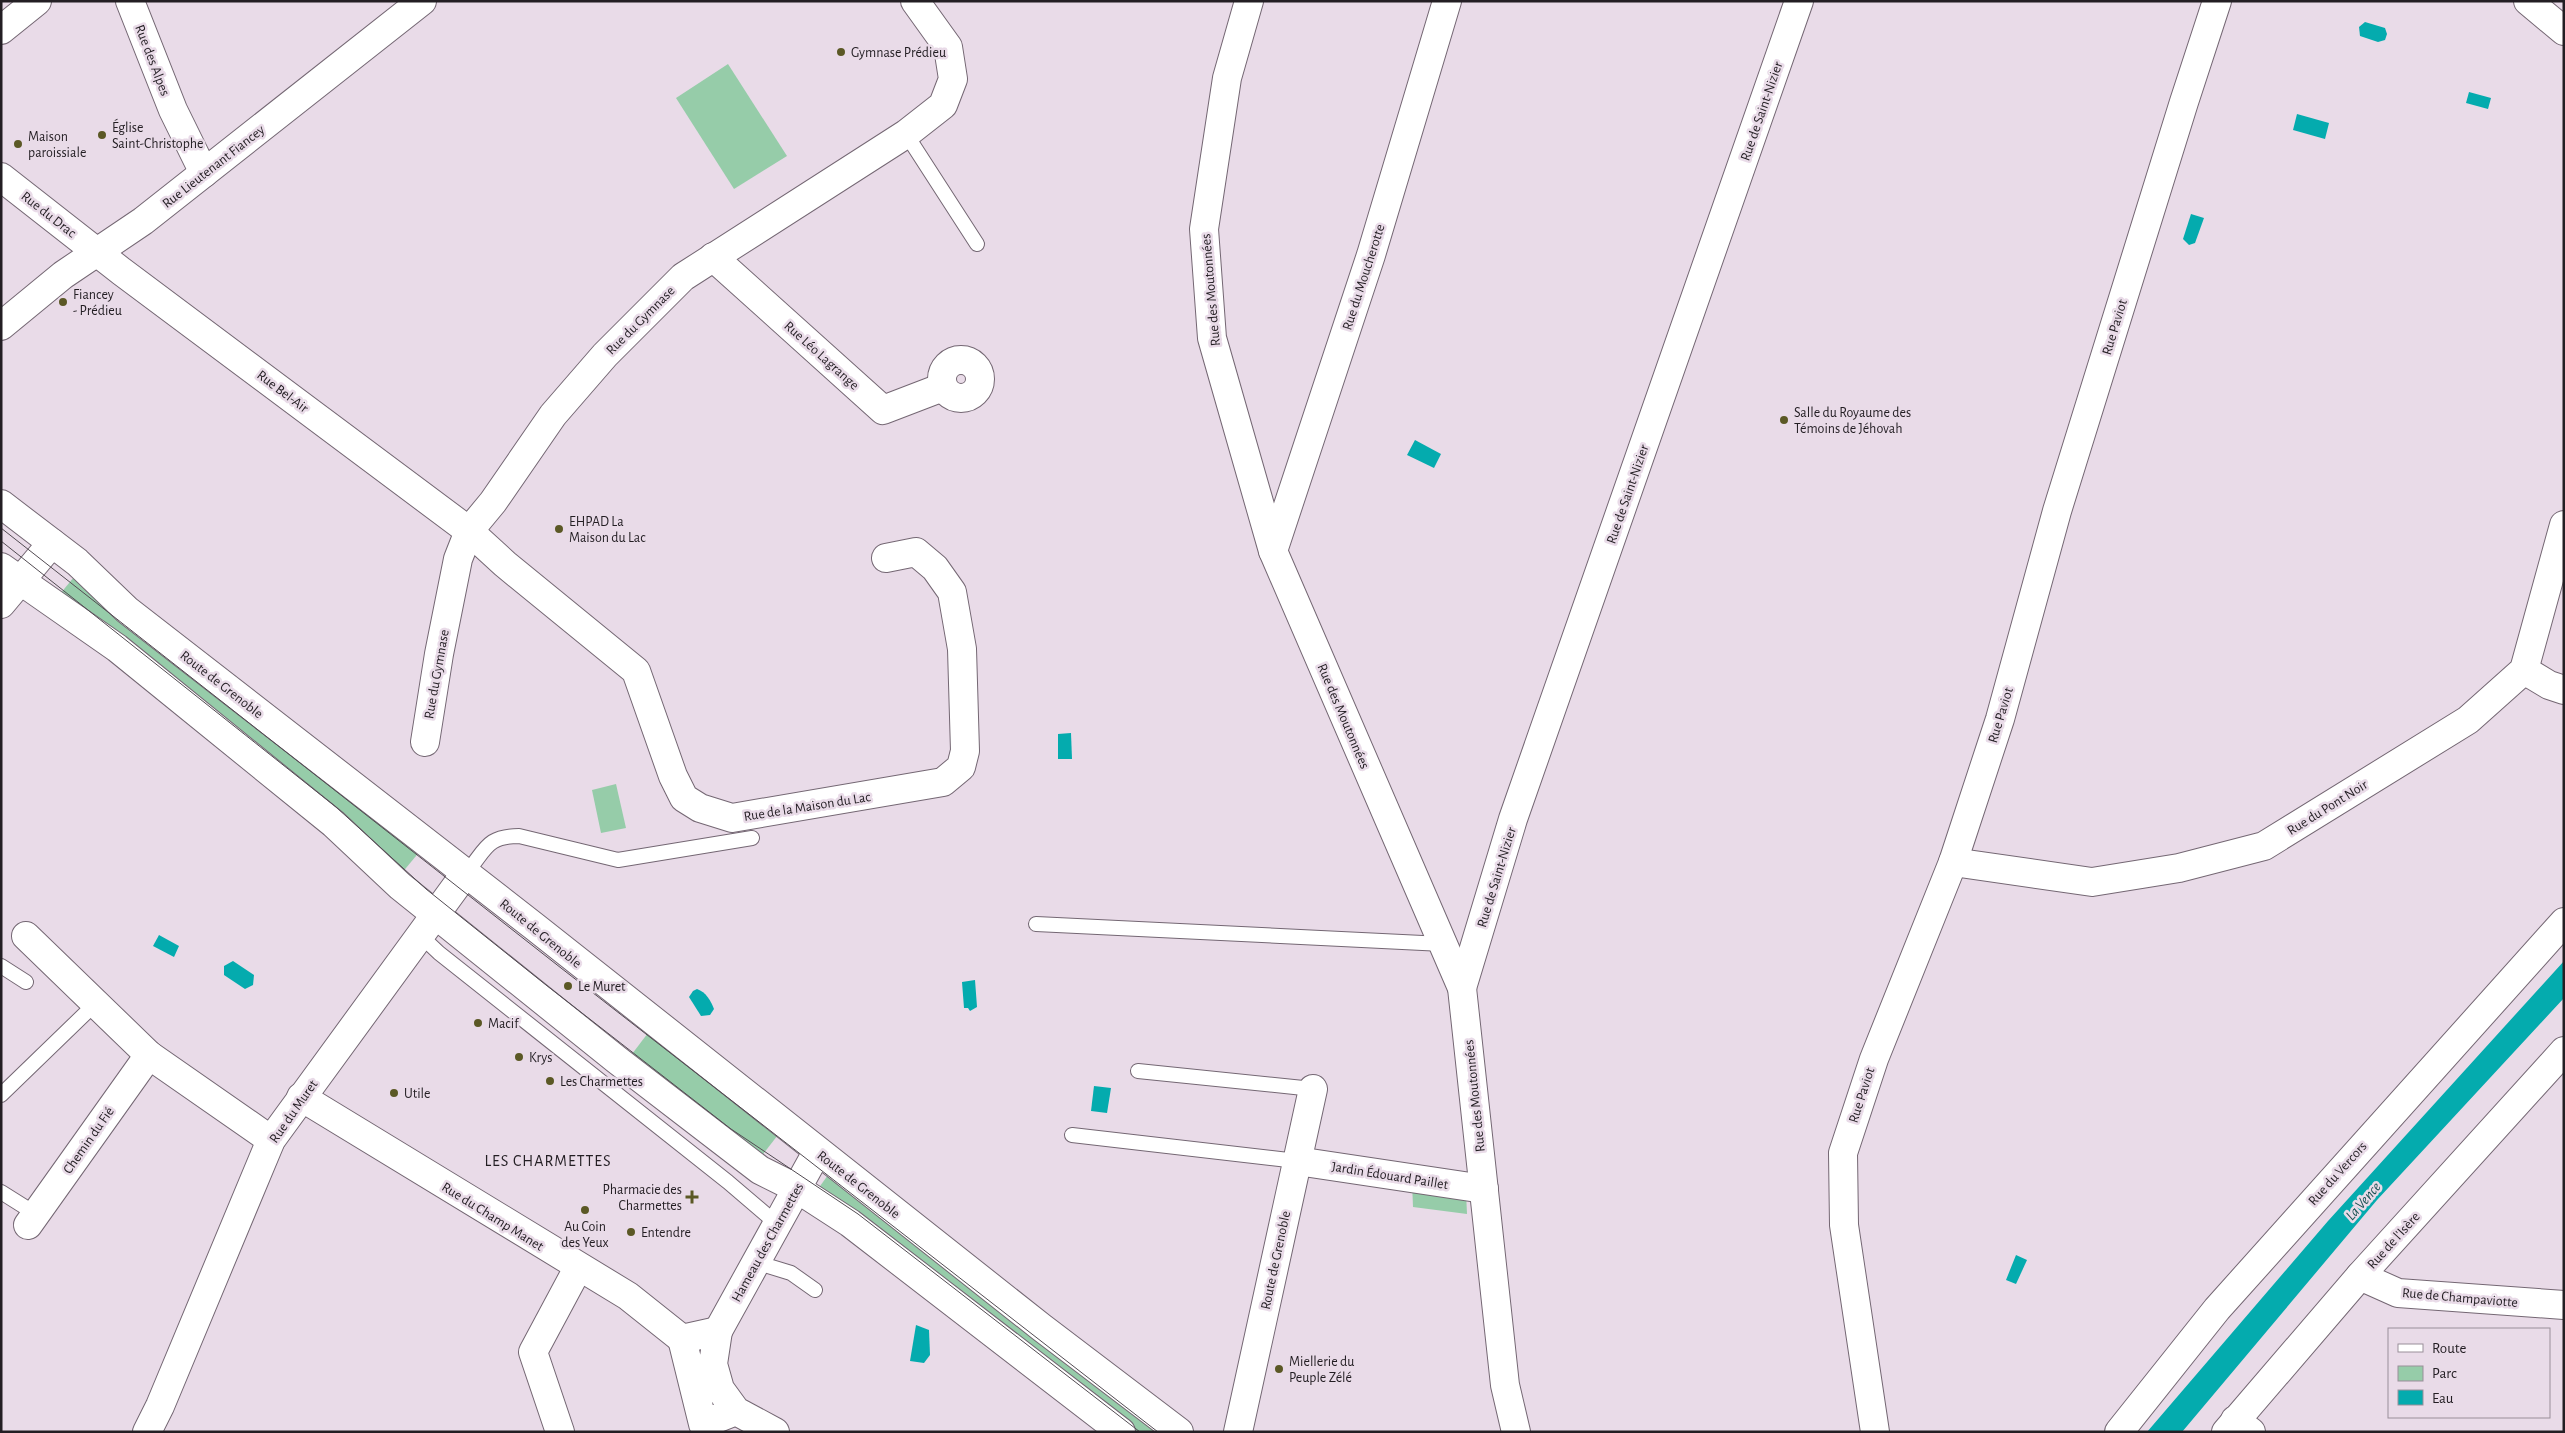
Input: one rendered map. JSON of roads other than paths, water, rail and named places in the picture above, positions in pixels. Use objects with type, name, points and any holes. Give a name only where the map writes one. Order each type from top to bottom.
[{"type":"street","points":[[1,30],[38,1]]},
{"type":"street","name":"Rue des Alpes","points":[[130,1],[173,110],[204,173]]},
{"type":"street","name":"Rue Lieutenant Fiancey","points":[[1,326],[63,275],[143,222],[422,1]]},
{"type":"street","name":"Rue du Gymnase","points":[[425,742],[439,654],[458,559],[469,531],[492,502],[553,415],[605,355],[684,277],[906,134],[943,105],[953,79],[948,47],[916,1]]},
{"type":"street","name":"Rue des Moutonnées","points":[[1249,1],[1228,78],[1204,229],[1212,338],[1273,551],[1462,988],[1506,1384],[1516,1432]]},
{"type":"street","name":"Rue du Moucherotte","points":[[1273,551],[1370,260],[1447,1]]},
{"type":"street","name":"Rue de Saint-Nizier","points":[[1462,988],[1513,819],[1800,1]]},
{"type":"street","name":"Rue Paviot","points":[[1875,1432],[1844,1225],[1843,1153],[1874,1059],[1952,862],[2000,719],[2062,494],[2217,1]]},
{"type":"street","points":[[2528,1],[2564,31]]},
{"type":"street","name":"Rue du Drac","points":[[1,177],[97,252]]},
{"type":"street","name":"Rue Bel-Air","points":[[97,252],[469,531]]},
{"type":"street","name":"Rue Léo Lagrange","points":[[713,257],[883,410],[943,387]]},
{"type":"street","name":"Route de Grenoble","points":[[1,504],[77,562],[127,610],[466,874],[1041,1328],[1179,1432]]},
{"type":"street","points":[[2564,525],[2524,670],[2548,685],[2564,690]]},
{"type":"street","name":"Rue de la Maison du Lac","points":[[469,531],[505,564],[636,671],[673,776],[684,798],[700,808],[732,818],[943,782],[961,767],[965,752],[962,648],[952,592],[935,568],[916,552],[886,558]]},
{"type":"street","points":[[1,604],[11,575],[52,543]]},
{"type":"street","points":[[11,575],[118,648],[334,824],[384,872],[428,924],[617,1060],[760,1170],[796,1188],[850,1223],[1121,1432]]},
{"type":"street","name":"Rue du Pont Noir","points":[[1952,862],[2092,882],[2179,868],[2264,846],[2468,720],[2524,670]]},
{"type":"street","name":"Rue du Muret","points":[[147,1432],[160,1406],[271,1140],[301,1097],[395,974],[428,924],[466,874]]},
{"type":"street","name":"Rue du Vercors","points":[[2119,1432],[2217,1309],[2564,922]]},
{"type":"street","points":[[26,936],[149,1054],[271,1140]]},
{"type":"street","name":"Rue de l'Isère","points":[[2237,1428],[2360,1276],[2564,1052]]},
{"type":"street","name":"Chemin du Fié","points":[[32,1220],[149,1054]]},
{"type":"street","name":"Route de Grenoble","points":[[1238,1432],[1313,1089]]},
{"type":"street","name":"Rue du Champ Manet","points":[[301,1097],[578,1268],[628,1296],[682,1339]]},
{"type":"street","name":"Hameau des Charmettes","points":[[776,1432],[736,1412],[720,1388],[713,1364],[718,1331],[776,1223],[817,1152]]},
{"type":"street","name":"Jardin Édouard Paillet","points":[[1297,1161],[1484,1189]]},
{"type":"street","points":[[560,1432],[533,1352],[578,1268]]},
{"type":"street","name":"Rue de Champaviotte","points":[[2360,1276],[2398,1292],[2564,1305]]},
{"type":"street","points":[[718,1331],[682,1339],[701,1428],[736,1412]]},
{"type":"lane","points":[[906,134],[977,244]]},
{"type":"lane","points":[[466,874],[489,843],[502,836],[519,836],[618,860],[752,838]]},
{"type":"lane","points":[[428,924],[439,953],[728,1182],[776,1223]]},
{"type":"lane","points":[[1036,924],[1443,944]]},
{"type":"lane","points":[[1,966],[26,982]]},
{"type":"lane","points":[[1,1095],[95,1004]]},
{"type":"lane","points":[[1138,1071],[1313,1089]]},
{"type":"lane","points":[[1072,1135],[1297,1161]]},
{"type":"lane","points":[[1,1192],[32,1220]]},
{"type":"lane","points":[[755,1262],[791,1273],[814,1290]]},
{"type":"water","points":[[2365,22],[2385,28],[2387,34],[2385,40],[2378,42],[2360,36],[2359,27]]},
{"type":"water","points":[[2469,92],[2491,98],[2488,109],[2466,103]]},
{"type":"water","points":[[2297,114],[2329,123],[2325,139],[2293,130]]},
{"type":"water","points":[[2191,214],[2204,218],[2195,243],[2189,245],[2183,239]]},
{"type":"water","points":[[1415,440],[1441,454],[1434,468],[1407,455]]},
{"type":"water","points":[[1071,733],[1072,759],[1058,759],[1058,734]]},
{"type":"water","points":[[159,935],[179,946],[174,957],[153,946]]},
{"type":"water","points":[[233,961],[254,975],[253,985],[245,989],[224,975],[224,966]]},
{"type":"water","name":"La Vence","points":[[2564,961],[2564,998],[2377,1200],[2182,1432],[2147,1432],[2328,1221]]},
{"type":"water","points":[[975,980],[977,1007],[970,1011],[968,1008],[964,1008],[962,982]]},
{"type":"water","points":[[697,989],[706,995],[714,1009],[710,1015],[701,1016],[689,997]]},
{"type":"water","points":[[1094,1086],[1111,1088],[1107,1113],[1091,1111]]},
{"type":"water","points":[[2016,1255],[2027,1260],[2016,1284],[2006,1280]]},
{"type":"water","points":[[916,1325],[929,1330],[930,1355],[924,1363],[910,1361]]},
{"type":"tram line","points":[[1,528],[561,968],[1158,1432]]},
{"type":"tram line","points":[[1,541],[336,807],[426,889],[546,985],[731,1129],[858,1214],[1140,1432]]},
{"type":"place","name":"Gymnase Prédieu","points":[[841,52]]},
{"type":"place","name":"Église Saint-Christophe","points":[[102,135]]},
{"type":"place","name":"Maison paroissiale","points":[[18,144]]},
{"type":"place","name":"Fiancey - Prédieu","points":[[63,302]]},
{"type":"place","name":"Salle du Royaume des Témoins de Jéhovah","points":[[1784,420]]},
{"type":"place","name":"EHPAD La Maison du Lac","points":[[559,529]]},
{"type":"place","name":"Le Muret","points":[[568,986]]},
{"type":"place","name":"Macif","points":[[478,1023]]},
{"type":"place","name":"Krys","points":[[519,1057]]},
{"type":"place","name":"Les Charmettes","points":[[550,1081]]},
{"type":"place","name":"Utile","points":[[394,1093]]},
{"type":"place","name":"Pharmacie des Charmettes","points":[[692,1197]]},
{"type":"place","name":"Au Coin des Yeux","points":[[585,1210]]},
{"type":"place","name":"Entendre","points":[[631,1232]]},
{"type":"place","name":"Miellerie du Peuple Zélé","points":[[1279,1369]]},
{"type":"district","name":"LES CHARMETTES","points":[[548,1160]]}]
